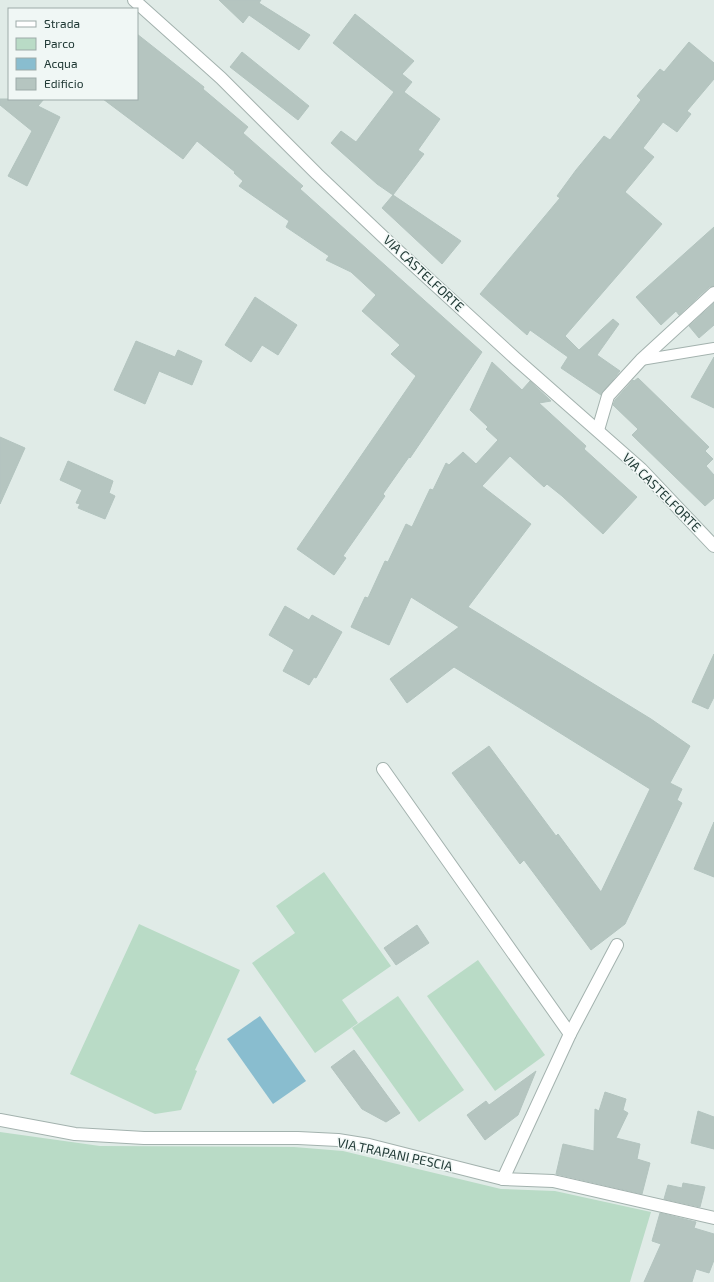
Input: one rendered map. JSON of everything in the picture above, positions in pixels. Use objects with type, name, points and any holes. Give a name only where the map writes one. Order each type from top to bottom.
[{"type":"street","name":"VIA CASTELFORTE","points":[[134,0],[221,78],[317,174],[413,264],[516,359],[641,469],[714,546]]},
{"type":"street","points":[[598,430],[608,396],[641,360],[714,293]]},
{"type":"street","points":[[383,769],[570,1034]]},
{"type":"street","points":[[503,1179],[570,1034],[617,944]]},
{"type":"street","name":"VIA TRAPANI PESCIA","points":[[0,1120],[74,1134],[144,1138],[298,1138],[338,1140],[369,1145],[503,1179],[553,1181],[714,1218]]},
{"type":"lane","points":[[641,360],[714,348]]},
{"type":"green space","points":[[324,872],[391,966],[342,1000],[358,1023],[315,1053],[252,963],[295,933],[276,906]]},
{"type":"green space","points":[[139,924],[240,970],[195,1070],[197,1071],[181,1110],[155,1114],[70,1074]]},
{"type":"green space","points":[[478,960],[545,1055],[495,1091],[427,996]]},
{"type":"green space","points":[[398,996],[464,1090],[419,1122],[352,1028]]},
{"type":"green space","points":[[0,1132],[100,1146],[294,1147],[343,1151],[501,1189],[555,1191],[651,1212],[630,1282],[0,1282]]},
{"type":"water","points":[[260,1016],[306,1081],[273,1104],[227,1039]]},
{"type":"building","points":[[219,0],[261,0],[259,3],[310,35],[299,50],[249,15],[243,23]]},
{"type":"building","points":[[355,14],[414,61],[402,74],[412,82],[404,92],[440,119],[418,150],[424,154],[393,195],[377,184],[331,143],[341,131],[356,142],[394,92],[333,43]]},
{"type":"building","points":[[138,35],[204,87],[203,89],[248,127],[243,133],[303,186],[300,189],[482,352],[410,458],[409,457],[383,494],[385,496],[343,556],[346,558],[334,575],[297,549],[416,376],[391,354],[400,345],[362,311],[376,295],[351,272],[326,260],[329,256],[286,227],[289,221],[239,186],[243,181],[234,173],[235,172],[197,141],[183,159],[104,100],[138,100]]},
{"type":"building","points":[[689,42],[714,63],[714,79],[687,111],[691,114],[677,132],[663,122],[643,148],[654,157],[625,192],[662,224],[565,336],[579,350],[613,319],[619,324],[597,355],[620,371],[601,395],[561,368],[568,357],[530,330],[527,335],[480,294],[560,198],[557,196],[604,136],[610,140],[641,100],[637,96],[660,69],[664,72]]},
{"type":"building","points":[[242,52],[309,106],[298,120],[230,67]]},
{"type":"building","points":[[0,99],[43,100],[38,106],[60,117],[27,186],[8,176],[32,131],[0,105]]},
{"type":"building","points":[[393,195],[461,241],[442,264],[382,208]]},
{"type":"building","points":[[714,227],[714,286],[709,287],[679,315],[676,311],[661,325],[636,297]]},
{"type":"building","points":[[255,297],[297,325],[278,355],[262,345],[251,362],[225,345]]},
{"type":"building","points":[[714,303],[714,325],[699,338],[689,326]]},
{"type":"building","points":[[136,341],[175,357],[178,350],[202,361],[192,385],[159,371],[145,404],[114,390]]},
{"type":"building","points":[[714,357],[714,408],[691,397]]},
{"type":"building","points":[[492,362],[522,390],[530,381],[551,401],[539,403],[586,446],[584,449],[637,497],[603,534],[562,496],[547,484],[544,487],[510,456],[482,486],[531,524],[468,607],[651,719],[690,746],[670,783],[682,789],[677,800],[682,803],[625,924],[591,950],[524,860],[520,864],[452,773],[489,746],[556,836],[558,834],[601,892],[650,789],[454,667],[407,703],[390,679],[459,627],[411,597],[389,645],[351,627],[365,597],[368,598],[385,561],[388,562],[406,524],[412,527],[430,489],[433,490],[446,463],[449,465],[463,452],[476,464],[498,440],[486,429],[488,427],[470,410]]},
{"type":"building","points":[[638,378],[709,447],[705,451],[713,459],[706,466],[714,475],[714,498],[705,506],[632,435],[638,429],[613,405],[615,400],[633,380],[634,381]]},
{"type":"building","points":[[0,437],[25,448],[0,504]]},
{"type":"building","points":[[68,461],[113,481],[109,493],[115,496],[105,519],[78,508],[80,504],[76,503],[82,490],[60,480]]},
{"type":"building","points":[[285,606],[309,620],[312,615],[342,632],[316,678],[314,677],[309,685],[283,671],[294,650],[269,635]]},
{"type":"building","points":[[714,654],[714,697],[708,709],[692,702]]},
{"type":"building","points":[[714,822],[714,877],[694,869]]},
{"type":"building","points":[[417,925],[429,943],[396,965],[384,948]]},
{"type":"building","points":[[354,1050],[400,1113],[386,1122],[362,1109],[331,1067]]},
{"type":"building","points":[[536,1071],[518,1115],[485,1140],[467,1115],[486,1101],[489,1105]]},
{"type":"building","points":[[605,1092],[626,1099],[623,1110],[628,1113],[616,1138],[640,1144],[637,1159],[650,1163],[642,1194],[556,1174],[563,1144],[594,1151],[595,1109],[599,1111]]},
{"type":"building","points":[[698,1111],[714,1117],[714,1149],[691,1143]]},
{"type":"building","points":[[683,1183],[705,1187],[700,1207],[664,1199],[668,1185],[682,1188]]},
{"type":"building","points":[[660,1213],[696,1222],[694,1228],[714,1234],[714,1260],[709,1273],[696,1269],[692,1282],[644,1282],[661,1244],[652,1241]]}]
